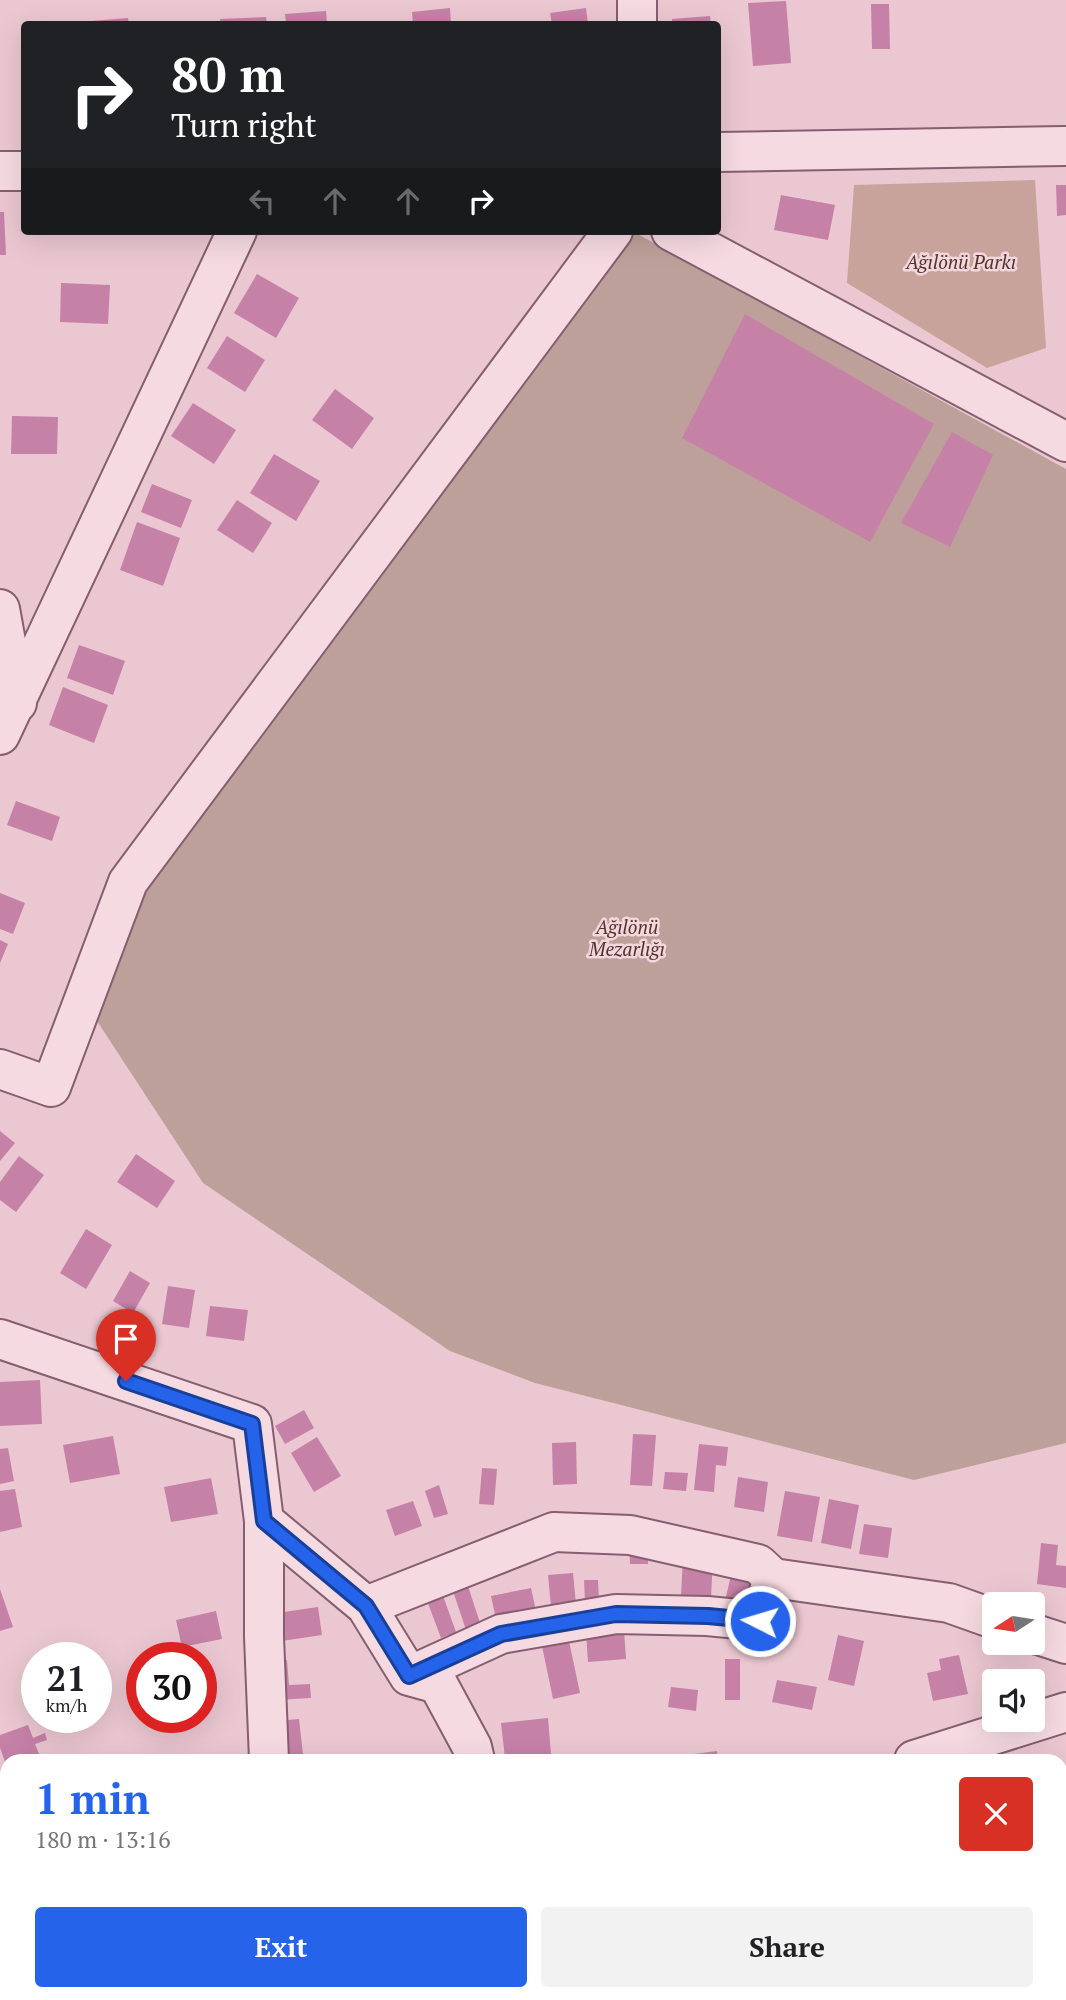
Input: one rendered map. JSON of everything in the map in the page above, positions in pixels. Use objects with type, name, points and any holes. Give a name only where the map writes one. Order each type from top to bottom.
[{"type":"street","points":[[637,0],[638,21]]},
{"type":"street","points":[[721,152],[1066,146]]},
{"type":"street","points":[[0,172],[21,171]]},
{"type":"street","points":[[8,719],[235,235]]},
{"type":"street","points":[[0,1069],[51,1087],[128,882],[610,235]]},
{"type":"street","points":[[678,235],[1066,442]]},
{"type":"street","points":[[0,609],[8,719]]},
{"type":"street","points":[[0,1339],[252,1424],[264,1521],[264,1637],[269,1754]]},
{"type":"street","points":[[264,1521],[366,1606],[409,1676],[438,1684],[474,1754]]},
{"type":"street","points":[[366,1606],[554,1532],[630,1535],[758,1564],[773,1578],[949,1603],[982,1615]]},
{"type":"street","points":[[409,1676],[501,1634],[616,1614],[708,1616],[760,1621],[773,1578]]},
{"type":"street","points":[[1045,1637],[1066,1644]]},
{"type":"street","points":[[933,1754],[1066,1712]]},
{"type":"green space","name":"Ağılönü Parkı","points":[[1035,180],[1046,348],[987,368],[847,283],[854,185]]},
{"type":"green space","name":"Ağılönü Mezarlığı","points":[[629,235],[639,235],[1066,469],[1066,1443],[914,1480],[535,1383],[450,1351],[203,1183],[78,992],[114,879]]},
{"type":"building","points":[[786,1],[791,63],[753,66],[748,3]]},
{"type":"building","points":[[871,4],[889,4],[890,49],[872,49]]},
{"type":"building","points":[[450,8],[451,21],[413,21],[412,12]]},
{"type":"building","points":[[586,8],[588,21],[551,21],[550,13]]},
{"type":"building","points":[[326,11],[327,21],[286,21],[285,14]]},
{"type":"building","points":[[710,16],[711,21],[672,21]]},
{"type":"building","points":[[266,17],[267,21],[220,21]]},
{"type":"building","points":[[128,18],[128,21],[91,21]]},
{"type":"building","points":[[1056,185],[1066,185],[1066,215],[1057,216]]},
{"type":"building","points":[[781,195],[835,205],[828,240],[774,230]]},
{"type":"building","points":[[0,212],[4,212],[6,255],[0,255]]},
{"type":"building","points":[[257,274],[299,298],[276,338],[234,313]]},
{"type":"building","points":[[61,283],[110,285],[108,324],[60,322]]},
{"type":"building","points":[[745,314],[934,424],[870,542],[682,438]]},
{"type":"building","points":[[227,336],[265,360],[245,392],[207,368]]},
{"type":"building","points":[[335,389],[374,418],[352,449],[312,420]]},
{"type":"building","points":[[193,403],[236,430],[214,464],[171,436]]},
{"type":"building","points":[[12,416],[58,417],[57,454],[11,454]]},
{"type":"building","points":[[952,432],[993,455],[950,547],[901,523]]},
{"type":"building","points":[[274,454],[320,481],[296,521],[250,493]]},
{"type":"building","points":[[152,484],[192,500],[181,528],[141,512]]},
{"type":"building","points":[[237,500],[272,523],[253,553],[217,530]]},
{"type":"building","points":[[137,522],[180,538],[163,586],[120,570]]},
{"type":"building","points":[[79,645],[125,661],[113,695],[67,678]]},
{"type":"building","points":[[63,687],[108,705],[94,743],[49,725]]},
{"type":"building","points":[[16,801],[60,817],[52,841],[7,825]]},
{"type":"building","points":[[0,893],[25,903],[13,934],[0,929]]},
{"type":"building","points":[[0,940],[8,944],[0,963]]},
{"type":"building","points":[[0,1131],[15,1143],[0,1161]]},
{"type":"building","points":[[136,1154],[175,1181],[157,1208],[117,1182]]},
{"type":"building","points":[[19,1156],[44,1175],[16,1212],[0,1200],[0,1182]]},
{"type":"building","points":[[86,1229],[112,1245],[86,1289],[60,1273]]},
{"type":"building","points":[[130,1271],[150,1283],[133,1313],[113,1301]]},
{"type":"building","points":[[168,1286],[195,1290],[189,1328],[162,1324]]},
{"type":"building","points":[[210,1306],[248,1310],[244,1341],[206,1336]]},
{"type":"building","points":[[40,1380],[42,1424],[0,1426],[0,1382]]},
{"type":"building","points":[[304,1410],[314,1428],[285,1444],[275,1426]]},
{"type":"building","points":[[633,1434],[656,1435],[652,1486],[630,1485]]},
{"type":"building","points":[[113,1436],[120,1474],[70,1483],[63,1445]]},
{"type":"building","points":[[317,1437],[341,1476],[314,1492],[291,1453]]},
{"type":"building","points":[[576,1442],[577,1484],[553,1485],[552,1443]]},
{"type":"building","points":[[699,1444],[728,1447],[726,1466],[716,1465],[714,1492],[694,1490]]},
{"type":"building","points":[[8,1448],[14,1481],[0,1484],[0,1449]]},
{"type":"building","points":[[482,1468],[497,1469],[494,1505],[479,1504]]},
{"type":"building","points":[[665,1472],[688,1473],[686,1491],[663,1489]]},
{"type":"building","points":[[738,1477],[768,1482],[764,1512],[734,1507]]},
{"type":"building","points":[[211,1478],[218,1514],[171,1522],[164,1487]]},
{"type":"building","points":[[439,1485],[448,1514],[434,1518],[425,1491]]},
{"type":"building","points":[[15,1489],[22,1527],[0,1532],[0,1491]]},
{"type":"building","points":[[785,1491],[820,1497],[812,1542],[777,1536]]},
{"type":"building","points":[[829,1499],[859,1505],[851,1549],[821,1543]]},
{"type":"building","points":[[413,1501],[422,1526],[395,1536],[386,1510]]},
{"type":"building","points":[[864,1524],[892,1528],[888,1558],[859,1554]]},
{"type":"building","points":[[629,1542],[647,1542],[648,1564],[630,1564]]},
{"type":"building","points":[[1041,1543],[1058,1545],[1056,1565],[1066,1566],[1066,1588],[1037,1584]]},
{"type":"building","points":[[683,1556],[713,1558],[711,1598],[681,1596]]},
{"type":"building","points":[[732,1571],[760,1577],[753,1607],[725,1601]]},
{"type":"building","points":[[573,1573],[576,1604],[551,1606],[548,1575]]},
{"type":"building","points":[[584,1580],[598,1580],[599,1602],[585,1603]]},
{"type":"building","points":[[467,1583],[481,1626],[466,1630],[452,1588]]},
{"type":"building","points":[[531,1588],[536,1611],[496,1619],[491,1596]]},
{"type":"building","points":[[0,1589],[13,1627],[0,1631]]},
{"type":"building","points":[[442,1593],[456,1632],[441,1638],[426,1598]]},
{"type":"building","points":[[318,1607],[322,1635],[275,1642],[270,1614]]},
{"type":"building","points":[[216,1611],[222,1639],[181,1642],[176,1620]]},
{"type":"building","points":[[624,1630],[626,1659],[588,1662],[586,1632]]},
{"type":"building","points":[[838,1635],[864,1641],[854,1686],[828,1680]]},
{"type":"building","points":[[569,1641],[580,1693],[553,1699],[542,1646]]},
{"type":"building","points":[[959,1655],[968,1694],[933,1701],[927,1673],[941,1670],[939,1659]]},
{"type":"building","points":[[725,1659],[740,1659],[740,1700],[725,1700]]},
{"type":"building","points":[[287,1660],[289,1685],[310,1684],[311,1698],[277,1700],[275,1661]]},
{"type":"building","points":[[777,1680],[817,1687],[812,1710],[772,1702]]},
{"type":"building","points":[[671,1687],[698,1690],[696,1711],[668,1707]]},
{"type":"building","points":[[548,1718],[551,1754],[505,1754],[501,1723]]},
{"type":"building","points":[[299,1719],[303,1754],[279,1754],[276,1721]]},
{"type":"building","points":[[21,1728],[21,1733],[31,1733],[33,1738],[45,1733],[47,1740],[35,1744],[39,1754],[2,1754],[0,1735]]},
{"type":"building","points":[[717,1751],[717,1754],[694,1754]]},
{"type":"route","points":[[126,1381],[252,1424],[264,1521],[366,1606],[409,1676],[501,1634],[616,1614],[708,1616],[760,1621]]}]
